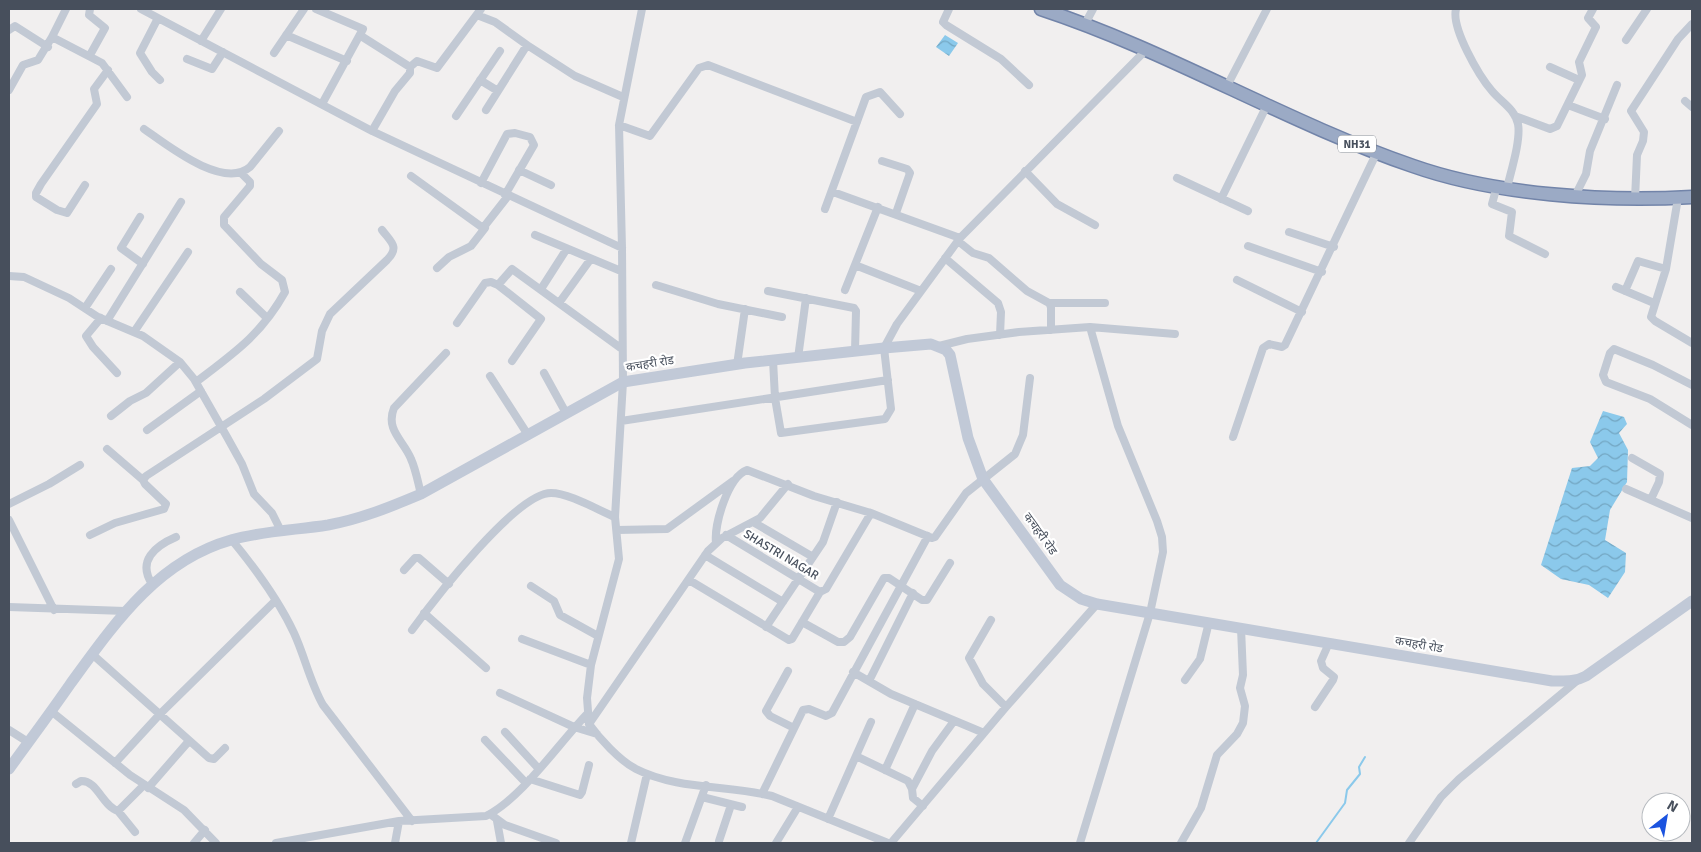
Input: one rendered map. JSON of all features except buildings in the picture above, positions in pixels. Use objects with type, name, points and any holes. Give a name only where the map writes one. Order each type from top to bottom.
[{"type":"highway","name":"NH31","points":[[1041,9],[1085,24],[1147,49],[1267,105],[1377,152],[1413,166],[1450,177],[1502,187],[1575,196],[1634,199],[1692,197]]},
{"type":"main road","name":"कचहरी रोड","points":[[9,768],[125,611],[165,573],[204,550],[231,539],[364,517],[421,494],[623,382],[773,360],[930,344],[939,346],[950,355],[968,438],[983,479],[1060,586],[1081,599],[1098,604],[1552,681],[1578,680]]},
{"type":"main road","points":[[1578,680],[1692,601]]},
{"type":"street","points":[[9,90],[23,64],[38,60],[48,47],[66,9]]},
{"type":"street","points":[[90,9],[89,15],[105,28],[90,55]]},
{"type":"street","points":[[141,9],[372,132],[622,248]]},
{"type":"street","points":[[201,41],[221,9]]},
{"type":"street","points":[[274,53],[304,9]]},
{"type":"street","points":[[316,9],[327,11],[363,28],[361,36],[322,104]]},
{"type":"street","points":[[642,9],[623,97],[619,125],[623,382],[615,517],[619,545],[617,571],[591,665],[589,724],[629,764],[647,774],[762,794],[890,843],[1098,604]]},
{"type":"street","points":[[949,9],[943,22],[946,25],[1001,59],[1029,85]]},
{"type":"street","points":[[1085,24],[1093,9]]},
{"type":"street","points":[[1227,86],[1267,9]]},
{"type":"street","points":[[1456,9],[1454,15],[1457,28],[1479,72],[1492,91],[1515,116],[1544,128],[1554,129],[1583,72],[1579,62],[1596,27],[1588,18],[1594,9]]},
{"type":"street","points":[[1626,40],[1647,9]]},
{"type":"street","points":[[372,132],[395,91],[410,73],[410,67],[417,61],[438,68],[479,12],[575,76],[623,97]]},
{"type":"street","points":[[158,18],[140,53],[152,72],[160,80]]},
{"type":"street","points":[[1634,199],[1637,155],[1643,141],[1644,132],[1632,110],[1678,39],[1692,24]]},
{"type":"street","points":[[9,30],[15,26],[48,47]]},
{"type":"street","points":[[286,35],[346,61]]},
{"type":"street","points":[[361,36],[410,67]]},
{"type":"street","points":[[52,37],[90,55],[108,70],[127,97]]},
{"type":"street","points":[[486,110],[527,45]]},
{"type":"street","points":[[773,360],[775,398],[781,433],[885,420],[891,409],[884,348],[897,324],[959,240],[1147,49]]},
{"type":"street","points":[[456,116],[500,51]]},
{"type":"street","points":[[187,59],[212,69],[223,52]]},
{"type":"street","points":[[619,125],[650,136],[700,68],[708,65],[857,122]]},
{"type":"street","points":[[1550,67],[1580,80]]},
{"type":"street","points":[[86,185],[67,213],[57,210],[36,197],[41,184],[96,104],[94,89],[108,70]]},
{"type":"street","points":[[480,80],[498,91]]},
{"type":"street","points":[[1575,196],[1586,174],[1590,151],[1605,119],[1617,85]]},
{"type":"street","points":[[825,209],[833,192],[866,97],[876,92],[883,94],[900,114]]},
{"type":"street","points":[[1685,102],[1692,106]]},
{"type":"street","points":[[1568,104],[1605,119]]},
{"type":"street","points":[[1221,199],[1267,105]]},
{"type":"street","points":[[1515,116],[1518,128],[1502,187],[1492,204],[1512,212],[1509,236],[1545,254]]},
{"type":"street","points":[[144,129],[200,166],[232,174],[241,173],[250,167],[279,131]]},
{"type":"street","points":[[437,268],[449,258],[471,246],[485,228],[507,195],[534,142],[530,138],[510,132],[481,183]]},
{"type":"street","points":[[1233,437],[1263,348],[1269,344],[1282,347],[1286,345],[1334,248],[1377,152]]},
{"type":"street","points":[[882,161],[907,169],[910,173],[896,213]]},
{"type":"street","points":[[520,170],[551,185]]},
{"type":"street","points":[[1025,171],[1057,204],[1095,225]]},
{"type":"street","points":[[196,382],[252,338],[285,292],[282,280],[226,229],[223,220],[250,186],[250,182],[241,173]]},
{"type":"street","points":[[411,176],[485,228]]},
{"type":"street","points":[[1177,178],[1248,211]]},
{"type":"street","points":[[833,192],[896,213],[959,240],[973,253],[988,258],[1026,291],[1049,303],[1105,303]]},
{"type":"street","points":[[1678,198],[1666,268],[1651,316],[1655,322],[1692,343]]},
{"type":"street","points":[[117,373],[92,347],[86,336],[104,319],[143,264],[181,202]]},
{"type":"street","points":[[845,290],[878,207]]},
{"type":"street","points":[[140,217],[121,248],[143,264]]},
{"type":"street","points":[[143,480],[151,471],[222,428],[304,370],[317,358],[322,331],[330,314],[391,256],[394,246],[382,230]]},
{"type":"street","points":[[1289,232],[1334,248]]},
{"type":"street","points":[[535,236],[621,271]]},
{"type":"street","points":[[1248,246],[1322,272]]},
{"type":"street","points":[[540,289],[566,250]]},
{"type":"street","points":[[134,332],[188,252]]},
{"type":"street","points":[[945,258],[998,303],[1001,312],[1000,335]]},
{"type":"street","points":[[559,303],[590,260]]},
{"type":"street","points":[[1625,291],[1638,262],[1666,268]]},
{"type":"street","points":[[855,265],[921,291]]},
{"type":"street","points":[[85,308],[111,269]]},
{"type":"street","points":[[498,285],[512,269],[622,349]]},
{"type":"street","points":[[9,276],[24,276],[70,298],[104,319],[143,336],[180,362],[196,382],[222,428],[242,464],[254,494],[272,513],[281,531]]},
{"type":"street","points":[[1237,280],[1302,312]]},
{"type":"street","points":[[457,323],[485,284],[491,282],[498,285],[541,319],[512,361]]},
{"type":"street","points":[[656,285],[782,317]]},
{"type":"street","points":[[1616,287],[1654,304]]},
{"type":"street","points":[[768,291],[854,308],[856,311],[855,351]]},
{"type":"street","points":[[240,292],[268,318]]},
{"type":"street","points":[[798,358],[806,298]]},
{"type":"street","points":[[1049,303],[1051,307],[1051,330]]},
{"type":"street","points":[[737,365],[745,309]]},
{"type":"street","points":[[939,346],[955,341],[1000,335],[1090,327],[1175,334]]},
{"type":"street","points":[[1080,843],[1150,612],[1163,552],[1162,536],[1118,426],[1090,327]]},
{"type":"street","points":[[1692,385],[1653,365],[1614,349],[1610,354],[1603,376],[1606,382],[1650,399],[1692,425]]},
{"type":"street","points":[[421,494],[412,459],[393,429],[392,413],[394,408],[446,353]]},
{"type":"street","points":[[111,416],[130,401],[146,393],[180,362]]},
{"type":"street","points":[[544,373],[566,413]]},
{"type":"street","points":[[490,376],[528,434]]},
{"type":"street","points":[[617,530],[667,529],[747,470],[788,484],[808,494],[871,513],[928,536],[935,537],[962,498],[1007,461],[1020,445],[1025,424],[1030,378]]},
{"type":"street","points":[[621,421],[888,380]]},
{"type":"street","points":[[147,430],[200,391]]},
{"type":"street","points":[[90,534],[115,523],[164,509],[166,504],[143,480],[107,449]]},
{"type":"street","points":[[1632,458],[1660,474],[1660,482],[1651,499]]},
{"type":"street","points":[[9,504],[49,484],[80,465]]},
{"type":"street","points":[[716,543],[716,523],[729,490],[736,479]]},
{"type":"street","points":[[589,724],[705,556],[726,535],[753,522],[765,513],[788,484]]},
{"type":"street","points":[[1626,489],[1692,518]]},
{"type":"street","points":[[412,630],[449,584],[518,508],[542,495],[552,493],[615,517]]},
{"type":"street","points":[[766,627],[826,536],[837,502]]},
{"type":"street","name":"SHASTRI NAGAR","points":[[726,535],[820,592],[826,588],[871,513]]},
{"type":"street","points":[[9,520],[54,610]]},
{"type":"street","points":[[753,522],[812,557]]},
{"type":"street","points":[[762,794],[805,709],[829,716],[928,536]]},
{"type":"street","points":[[152,584],[147,571],[150,556],[154,549],[176,537]]},
{"type":"street","points":[[231,539],[256,570],[292,630],[313,685],[323,705],[412,821]]},
{"type":"street","points":[[705,556],[783,602]]},
{"type":"street","points":[[404,570],[415,558],[419,558],[449,584]]},
{"type":"street","points":[[802,622],[838,642],[844,642],[850,637],[884,578],[889,578],[922,600],[929,598],[950,563]]},
{"type":"street","points":[[688,580],[790,640],[820,592]]},
{"type":"street","points":[[531,586],[554,601],[560,615],[598,636]]},
{"type":"street","points":[[869,681],[912,593]]},
{"type":"street","points":[[114,763],[160,714],[275,601]]},
{"type":"street","points":[[9,607],[125,611]]},
{"type":"street","points":[[424,613],[486,668]]},
{"type":"street","points":[[991,620],[969,658],[983,684],[1006,708]]},
{"type":"street","points":[[1185,680],[1200,659],[1209,622]]},
{"type":"street","points":[[1181,843],[1198,813],[1217,755],[1237,734],[1243,723],[1246,706],[1240,688],[1243,675],[1242,628]]},
{"type":"street","points":[[522,639],[591,665]]},
{"type":"street","points":[[1315,707],[1334,677],[1323,668],[1321,661],[1329,643]]},
{"type":"street","points":[[92,654],[211,759],[225,748]]},
{"type":"street","points":[[788,671],[766,711],[770,716],[794,728]]},
{"type":"street","points":[[853,672],[915,704],[984,734]]},
{"type":"street","points":[[1409,843],[1442,797],[1459,779],[1578,680]]},
{"type":"street","points":[[500,692],[574,727],[597,734]]},
{"type":"street","points":[[885,770],[915,704]]},
{"type":"street","points":[[52,711],[114,763],[184,810],[216,843]]},
{"type":"street","points":[[276,843],[399,821],[439,820],[490,814],[497,811],[528,781],[588,713]]},
{"type":"street","points":[[912,789],[932,751],[954,721]]},
{"type":"street","points":[[828,819],[871,722]]},
{"type":"street","points":[[9,730],[28,742]]},
{"type":"street","points":[[505,732],[538,768]]},
{"type":"street","points":[[485,740],[528,781],[580,795],[589,765]]},
{"type":"street","points":[[118,811],[146,786],[189,741]]},
{"type":"street","points":[[856,756],[908,781],[912,789],[912,798],[922,806]]},
{"type":"street","points":[[631,843],[647,774]]},
{"type":"street","points":[[76,784],[81,781],[87,782],[110,807],[118,811],[135,832]]},
{"type":"street","points":[[685,843],[706,785]]},
{"type":"street","points":[[702,797],[742,808]]},
{"type":"street","points":[[719,842],[731,804]]},
{"type":"street","points":[[776,843],[798,807]]},
{"type":"street","points":[[490,814],[498,821],[556,843]]},
{"type":"street","points":[[396,843],[399,821]]},
{"type":"street","points":[[498,821],[500,843]]},
{"type":"street","points":[[194,843],[205,830]]},
{"type":"water","points":[[945,35],[958,43],[949,56],[936,47]]},
{"type":"water","points":[[1603,411],[1624,417],[1627,424],[1619,433],[1628,450],[1627,482],[1610,510],[1605,540],[1626,553],[1625,572],[1608,598],[1589,585],[1561,579],[1541,565],[1572,468],[1590,466],[1598,458],[1590,442]]},
{"type":"waterway","points":[[1316,843],[1345,803],[1347,790],[1360,774],[1359,767],[1365,757]]}]
